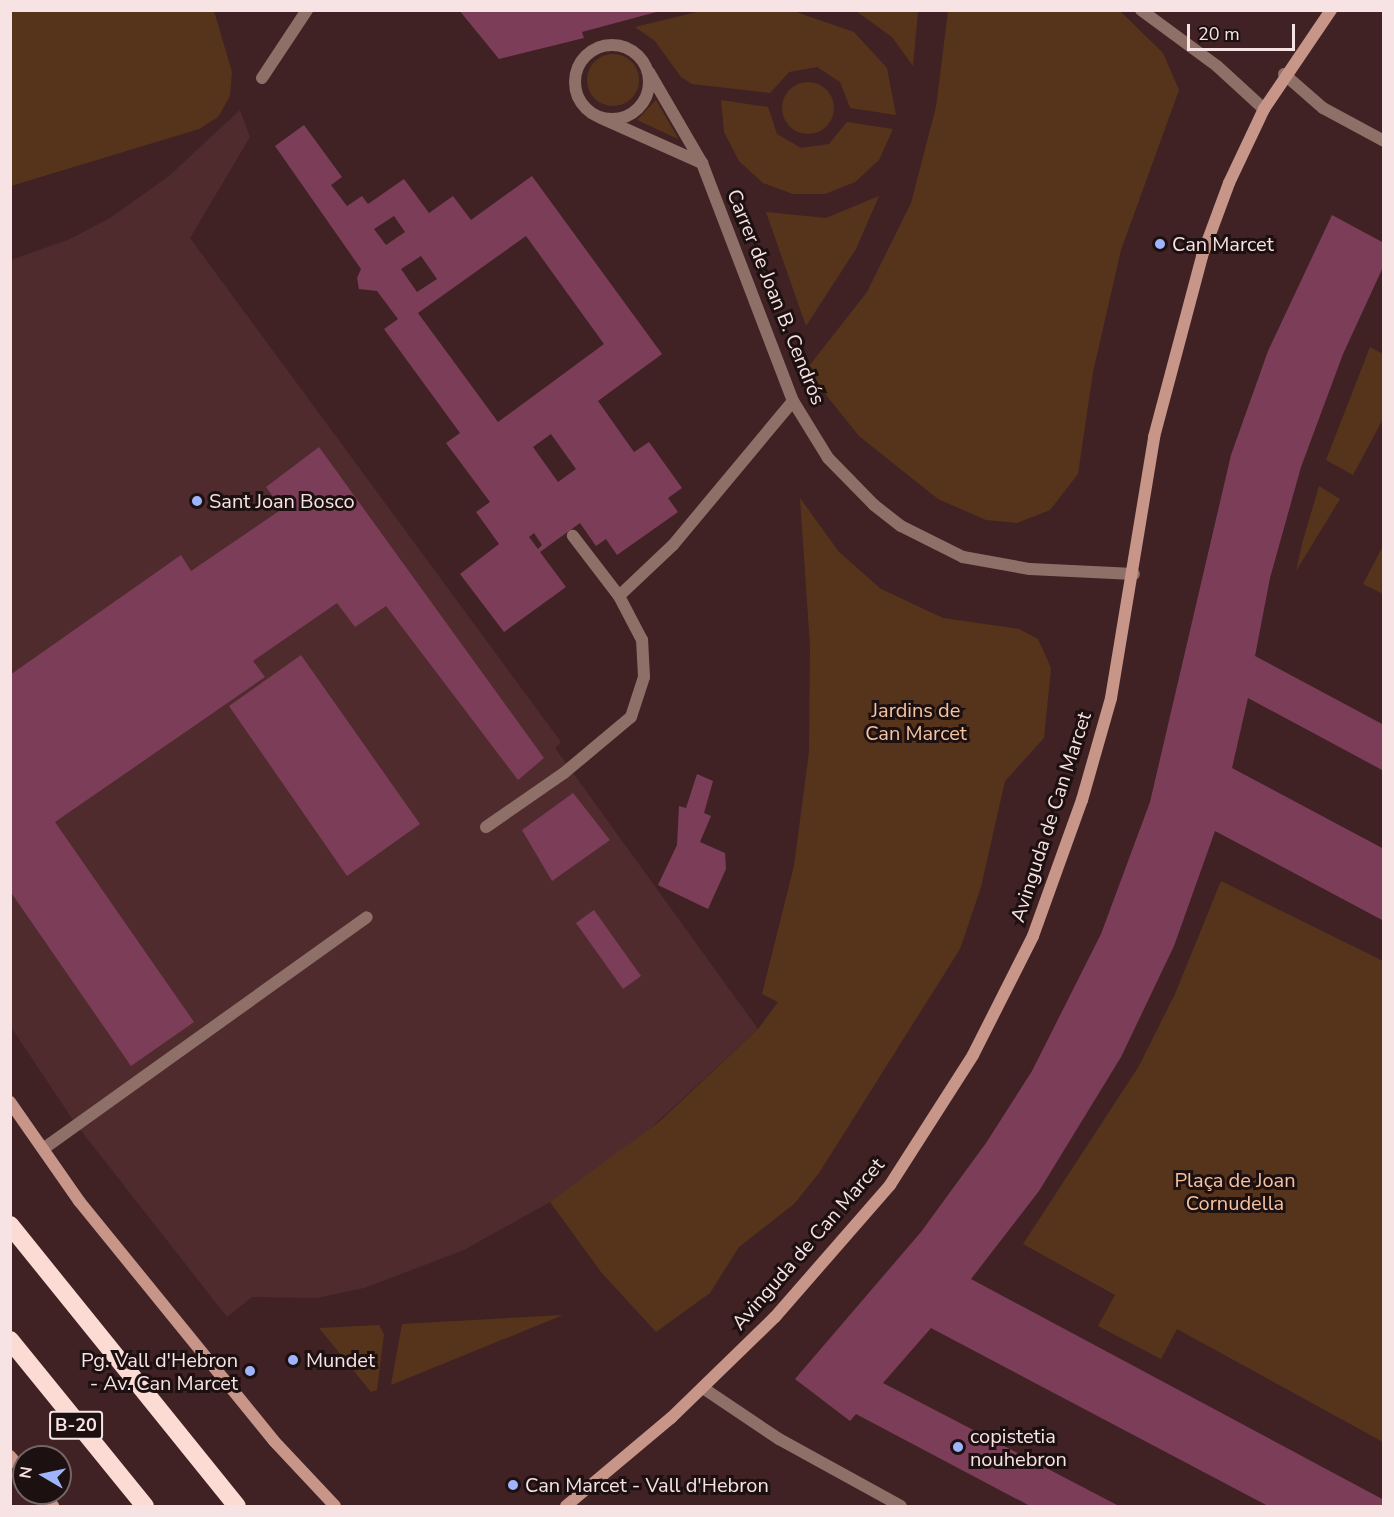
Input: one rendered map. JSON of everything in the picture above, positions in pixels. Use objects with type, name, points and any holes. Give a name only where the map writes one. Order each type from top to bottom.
[{"type":"highway","points":[[10,1225],[237,1506]]},
{"type":"highway","name":"B-20","points":[[10,1340],[145,1506]]},
{"type":"street","points":[[262,78],[307,10]]},
{"type":"street","points":[[1142,10],[1217,66],[1264,109]]},
{"type":"street","name":"Avinguda de Can Marcet","points":[[566,1506],[703,1388],[775,1317],[890,1185],[973,1054],[1033,936],[1082,800],[1111,698],[1134,574],[1149,464],[1184,318],[1229,183],[1264,109],[1284,74],[1331,10]]},
{"type":"street","name":"Carrer de Joan B. Cendrós","points":[[702,163],[589,112],[576,90],[577,71],[587,55],[598,48],[622,46],[633,51],[647,69],[702,163],[794,401],[809,431],[850,482],[901,526],[931,544],[997,565],[1134,574]]},
{"type":"street","points":[[601,117],[625,117],[643,103],[649,80],[647,69]]},
{"type":"street","points":[[1284,74],[1323,108],[1383,141]]},
{"type":"street","points":[[619,596],[673,545],[794,401]]},
{"type":"street","points":[[486,827],[564,773],[631,717],[644,677],[642,640],[619,596],[573,536]]},
{"type":"street","points":[[43,1149],[367,917]]},
{"type":"street","points":[[10,1102],[79,1201],[274,1441],[335,1506]]},
{"type":"street","points":[[703,1388],[778,1439],[901,1506]]},
{"type":"shaded area","name":"Sant Joan Bosco","points":[[240,110],[250,137],[190,238],[561,742],[555,748],[758,1029],[628,1149],[550,1202],[464,1250],[364,1288],[317,1298],[252,1297],[227,1317],[75,1123],[11,1027],[11,260],[70,239],[110,218],[169,176]]},
{"type":"green space","points":[[11,10],[214,11],[232,72],[230,96],[218,117],[199,129],[11,186]]},
{"type":"green space","points":[[705,10],[793,11],[854,32],[887,68],[896,115],[850,108],[840,82],[817,67],[789,72],[770,93],[692,84],[681,77],[655,41],[635,27]]},
{"type":"green space","points":[[856,11],[918,11],[913,66],[892,37]]},
{"type":"green space","points":[[948,11],[1120,11],[1163,53],[1179,90],[1121,250],[1093,372],[1078,474],[1050,510],[1017,523],[986,520],[938,499],[859,436],[806,370],[867,292],[911,203],[936,107]]},
{"type":"green space","points":[[613,54],[623,56],[631,62],[637,70],[639,80],[637,90],[631,98],[623,104],[613,106],[603,104],[595,98],[589,90],[587,80],[589,70],[595,62],[603,56]]},
{"type":"green space","points":[[803,82],[813,82],[827,89],[834,108],[827,127],[813,134],[803,134],[793,130],[786,123],[782,113],[782,103],[786,93],[793,86]]},
{"type":"green space","points":[[656,100],[678,138],[678,139],[637,120]]},
{"type":"green space","points":[[721,100],[768,107],[777,134],[801,148],[829,144],[847,122],[893,129],[879,160],[855,182],[825,194],[793,194],[763,183],[739,161],[724,132]]},
{"type":"green space","points":[[879,196],[856,249],[806,326],[766,212],[826,218]]},
{"type":"green space","points":[[1370,347],[1383,354],[1383,419],[1353,475],[1326,460]]},
{"type":"green space","points":[[1319,486],[1340,499],[1296,571],[1302,544]]},
{"type":"green space","name":"Jardins de Can Marcet","points":[[800,498],[839,552],[881,589],[943,618],[1019,629],[1038,639],[1051,668],[1044,738],[1005,781],[981,887],[960,949],[819,1173],[794,1204],[739,1247],[710,1293],[656,1332],[601,1272],[550,1202],[659,1122],[758,1029],[778,1002],[762,994],[794,866],[809,752],[810,646]]},
{"type":"green space","points":[[1383,546],[1384,594],[1363,584]]},
{"type":"green space","name":"Plaça de Joan Cornudella","points":[[1221,881],[1383,961],[1383,1442],[1177,1329],[1161,1359],[1098,1326],[1115,1295],[1023,1244],[1139,1066],[1175,994]]},
{"type":"green space","points":[[563,1315],[391,1385],[402,1324]]},
{"type":"green space","points":[[379,1325],[384,1334],[377,1390],[371,1392],[319,1328]]},
{"type":"building","points":[[459,10],[660,11],[582,32],[584,38],[499,59]]},
{"type":"building","points":[[304,125],[342,177],[331,185],[347,206],[362,196],[368,204],[404,179],[429,213],[453,196],[471,220],[532,176],[662,354],[598,401],[634,452],[649,442],[682,488],[668,498],[678,512],[617,555],[606,539],[596,546],[580,523],[540,552],[566,587],[504,632],[460,574],[499,544],[476,512],[490,502],[446,443],[460,433],[384,329],[398,319],[377,291],[359,289],[357,278],[361,269],[275,146]],"holes":[[[394,216],[405,232],[386,245],[374,229]],[[526,236],[604,344],[498,422],[418,313]],[[421,256],[437,279],[417,292],[401,269]],[[551,434],[576,469],[558,482],[533,447]],[[534,533],[542,545],[538,549],[529,537]]]},
{"type":"building","points":[[1332,215],[1384,243],[1384,265],[1343,354],[1301,467],[1270,578],[1255,656],[1384,725],[1384,771],[1248,698],[1232,768],[1384,849],[1384,921],[1215,831],[1174,946],[1121,1057],[1039,1191],[971,1279],[1384,1500],[1384,1506],[1268,1506],[931,1328],[883,1383],[1119,1506],[1030,1506],[856,1414],[850,1421],[795,1379],[921,1232],[986,1143],[1032,1071],[1101,934],[1150,802],[1231,455],[1268,351]]},
{"type":"building","points":[[319,447],[544,758],[518,780],[386,606],[355,627],[337,603],[253,661],[265,677],[55,822],[194,1022],[131,1066],[10,891],[10,675],[181,555],[191,571],[282,509],[266,487]]},
{"type":"building","points":[[301,655],[420,824],[347,876],[229,706]]},
{"type":"building","points":[[697,774],[713,781],[704,813],[711,816],[700,842],[725,853],[726,869],[708,909],[658,885],[677,845],[679,806],[686,808]]},
{"type":"building","points":[[573,793],[610,840],[552,881],[522,830]]},
{"type":"building","points":[[594,910],[641,976],[623,989],[576,923]]},
{"type":"place","name":"Can Marcet","points":[[1160,244]]},
{"type":"place","name":"Sant Joan Bosco","points":[[197,501]]},
{"type":"place","name":"Mundet","points":[[293,1360]]},
{"type":"place","name":"Pg. Vall d'Hebron - Av. Can Marcet","points":[[250,1371]]},
{"type":"place","name":"copistetia nouhebron","points":[[958,1447]]},
{"type":"place","name":"Can Marcet - Vall d'Hebron","points":[[513,1485]]}]
